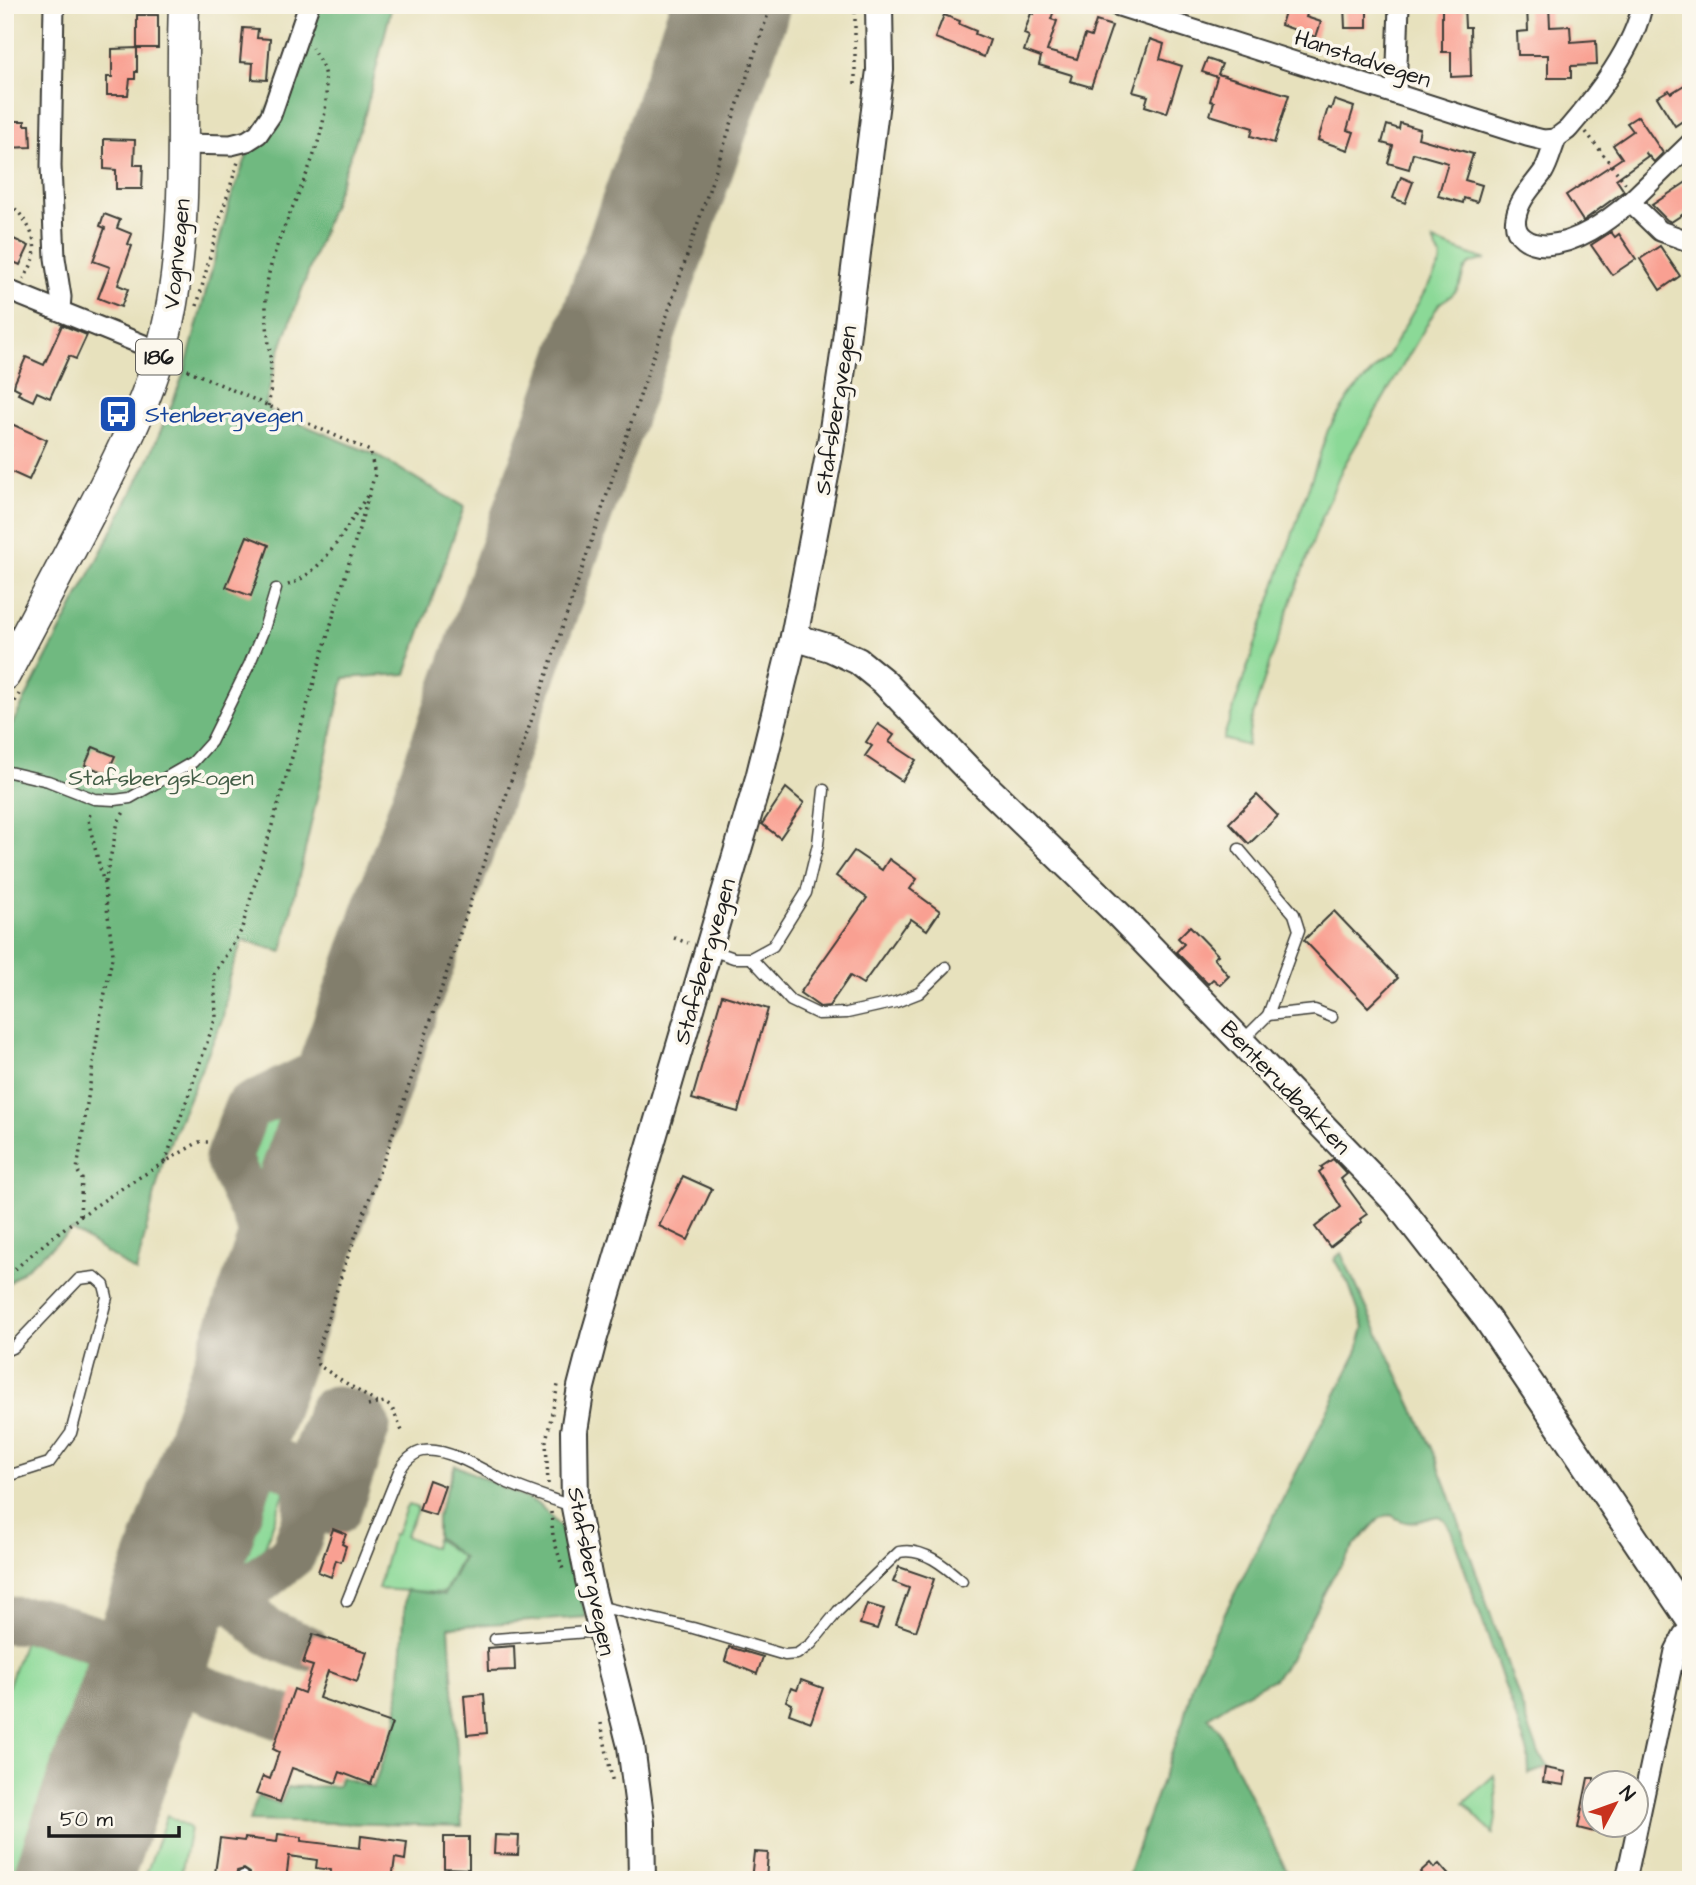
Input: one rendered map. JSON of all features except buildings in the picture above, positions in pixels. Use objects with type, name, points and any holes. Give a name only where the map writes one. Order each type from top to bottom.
[{"type":"main road","name":"Vognvegen","points":[[5,675],[170,359],[183,210],[184,5]]},
{"type":"main road","name":"Stafsbergvegen","points":[[642,1880],[641,1823],[631,1746],[601,1631],[575,1507],[574,1432],[581,1387],[594,1337],[759,778],[794,637],[830,450],[845,348],[880,70],[878,5]]},
{"type":"main road","name":"Benterudbakken","points":[[794,637],[830,648],[858,661],[884,682],[966,767],[1119,915],[1365,1167],[1430,1243],[1542,1398],[1691,1622]]},
{"type":"street","points":[[54,5],[51,166],[60,309]]},
{"type":"street","points":[[183,144],[240,144],[258,134],[271,115],[309,5]]},
{"type":"street","name":"Hanstadvegen","points":[[1116,5],[1527,136],[1543,140],[1556,139]]},
{"type":"street","points":[[1395,94],[1399,5]]},
{"type":"street","points":[[1642,5],[1636,28],[1623,54],[1576,119],[1556,139],[1552,156],[1527,193],[1516,216],[1517,231],[1526,241],[1542,245],[1569,241],[1584,234],[1633,199],[1691,143]]},
{"type":"street","points":[[1633,199],[1660,231],[1691,242]]},
{"type":"street","points":[[11,292],[60,309],[170,359]]},
{"type":"street","points":[[1626,1880],[1675,1651],[1683,1635],[1691,1628]]},
{"type":"lane","points":[[5,771],[48,781],[94,799],[115,800],[130,798],[193,762],[211,742],[249,666],[276,589]]},
{"type":"lane","points":[[707,949],[734,958],[751,958],[773,946],[806,893],[818,844],[824,790]]},
{"type":"lane","points":[[1239,849],[1294,914],[1299,930],[1268,1015],[1241,1042]]},
{"type":"lane","points":[[751,958],[791,1001],[818,1014],[847,1013],[896,1002],[919,993],[946,967]]},
{"type":"lane","points":[[1268,1015],[1315,1010],[1332,1017]]},
{"type":"lane","points":[[5,1351],[13,1347],[79,1279],[95,1277],[104,1285],[107,1297],[71,1433],[49,1463],[5,1477]]},
{"type":"lane","points":[[347,1601],[399,1471],[405,1461],[423,1451],[469,1461],[505,1481],[575,1507]]},
{"type":"lane","points":[[596,1605],[681,1625],[785,1655],[797,1654],[811,1644],[838,1611],[899,1552],[919,1552],[962,1581]]},
{"type":"lane","points":[[495,1639],[601,1631]]},
{"type":"path","points":[[377,1403],[318,1365],[316,1357],[343,1270],[387,1148],[771,5]]},
{"type":"path","points":[[268,406],[273,369],[267,327],[268,279],[275,252],[307,173],[327,108],[324,70],[302,28]]},
{"type":"path","points":[[1576,119],[1633,199]]},
{"type":"path","points":[[5,199],[23,215],[33,237],[34,258],[11,292]]},
{"type":"path","points":[[165,1161],[216,1017],[214,974],[241,931],[375,474],[370,451],[170,359]]},
{"type":"path","points":[[276,589],[296,582],[320,564],[369,492]]},
{"type":"path","points":[[104,884],[118,822],[130,803],[130,798]]},
{"type":"path","points":[[80,1215],[82,1179],[78,1170],[101,1012],[113,954],[104,884],[88,820],[94,799]]},
{"type":"path","points":[[5,1279],[80,1215],[165,1161],[199,1142],[210,1142]]},
{"type":"path","points":[[368,1406],[384,1402],[392,1408],[402,1431]]},
{"type":"green space","name":"Stafsbergskogen","points":[[316,5],[392,5],[365,114],[276,362],[266,402],[270,411],[378,456],[464,507],[406,674],[344,678],[282,952],[243,940],[229,977],[223,1018],[164,1157],[136,1272],[72,1230],[5,1286],[5,738],[146,465],[170,409],[185,370],[230,201],[251,145]]},
{"type":"green space","points":[[1433,241],[1486,260],[1469,264],[1458,288],[1439,304],[1342,469],[1317,530],[1269,665],[1251,722],[1247,746],[1223,739],[1328,430],[1352,393],[1387,357],[1440,265],[1441,258]]},
{"type":"green space","points":[[346,1069],[280,1249],[240,1166],[260,1111]]},
{"type":"green space","points":[[1341,1253],[1432,1448],[1539,1754],[1549,1767],[1529,1774],[1528,1753],[1451,1530],[1445,1520],[1438,1516],[1409,1523],[1391,1515],[1380,1518],[1356,1544],[1332,1578],[1290,1659],[1274,1679],[1208,1717],[1218,1729],[1291,1880],[1126,1880],[1183,1721],[1193,1682],[1209,1644],[1357,1353],[1364,1327],[1349,1285],[1334,1259]]},
{"type":"green space","points":[[455,1465],[540,1505],[568,1536],[586,1617],[449,1627],[462,1826],[249,1821],[258,1796],[280,1804],[288,1787],[338,1786],[341,1777],[373,1788],[397,1720],[406,1590],[444,1595],[463,1558],[437,1537],[437,1517]]},
{"type":"green space","points":[[230,1468],[286,1487],[259,1564],[249,1578],[195,1604],[183,1602]]},
{"type":"green space","points":[[409,1505],[418,1508],[405,1536],[434,1548],[436,1539],[462,1557],[444,1593],[378,1589],[393,1534],[396,1534]]},
{"type":"green space","points":[[39,1630],[93,1650],[12,1880],[5,1880],[5,1696],[27,1633]]},
{"type":"green space","points":[[1494,1775],[1497,1805],[1493,1834],[1464,1803]]},
{"type":"green space","points":[[167,1815],[190,1828],[180,1880],[144,1880]]},
{"type":"taxiway","points":[[284,1277],[228,1158],[247,1108],[365,1051]]},
{"type":"taxiway","points":[[294,1470],[306,1470],[311,1465],[331,1411],[344,1411],[365,1422],[367,1426],[338,1510],[334,1512],[323,1509]]},
{"type":"taxiway","points":[[5,1620],[39,1621],[113,1645],[154,1643],[173,1625],[258,1582],[293,1554],[307,1516],[307,1485],[288,1467],[239,1451],[227,1435]]},
{"type":"taxiway","points":[[234,1595],[264,1629],[306,1648]]},
{"type":"taxiway","points":[[113,1645],[121,1648],[145,1668],[284,1718]]},
{"type":"runway","points":[[72,1880],[731,5]]},
{"type":"place","name":"Stenbergvegen","points":[[118,414]]}]
